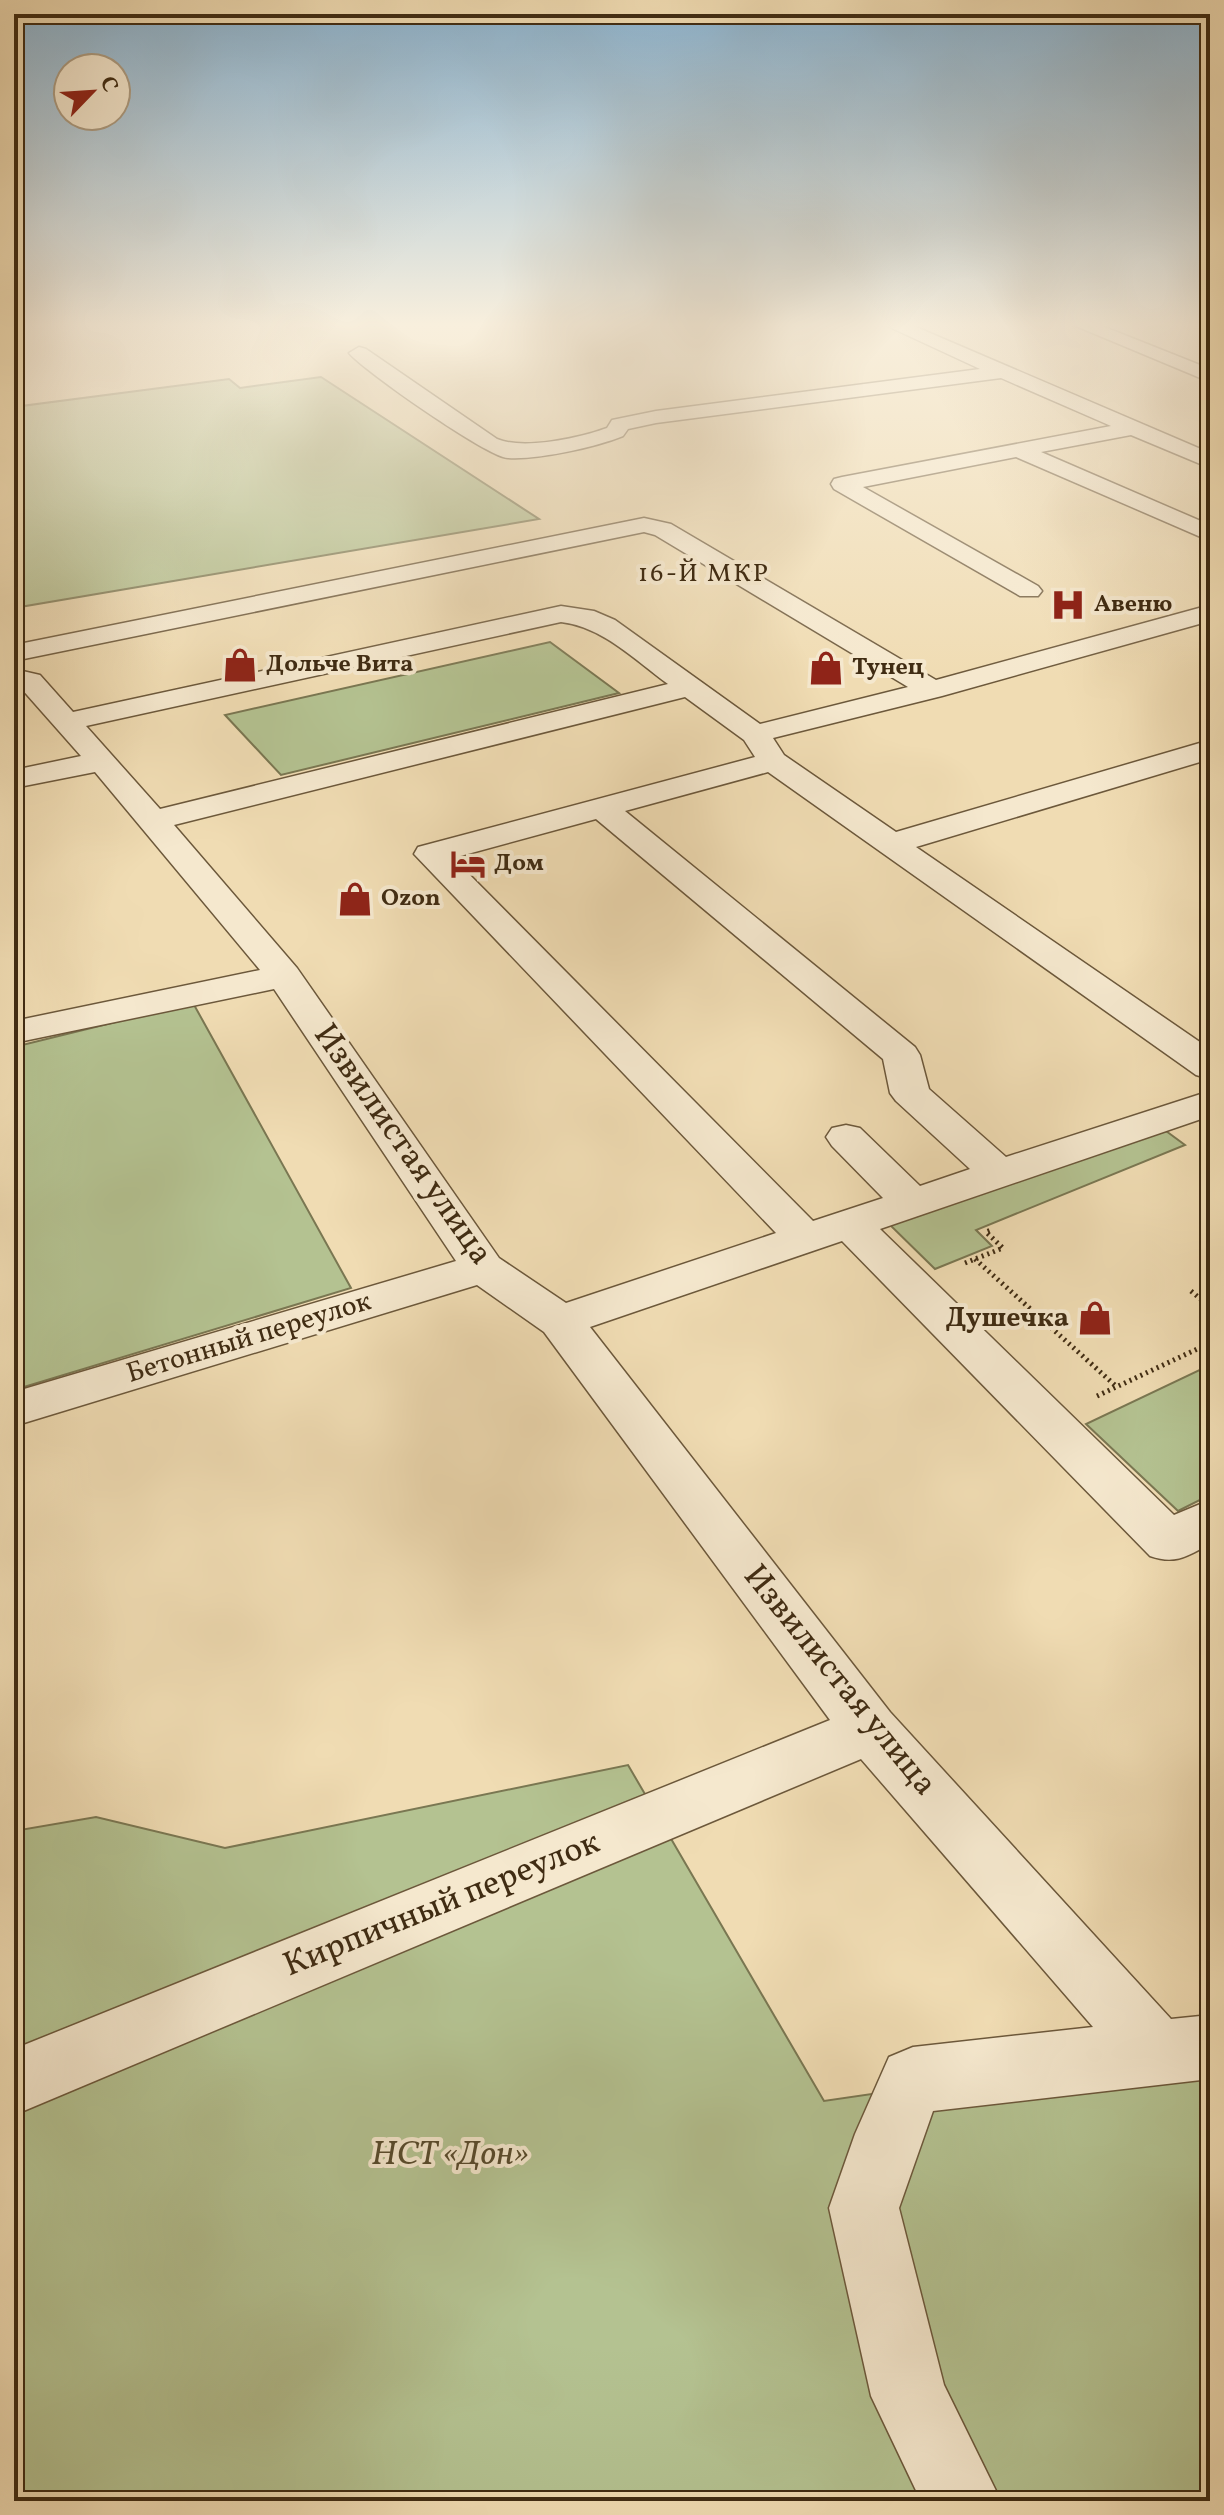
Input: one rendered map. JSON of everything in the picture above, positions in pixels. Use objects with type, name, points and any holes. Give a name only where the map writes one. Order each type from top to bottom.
[{"type":"street","points":[[485,441],[508,452],[589,441]]},
{"type":"street","points":[[1029,591],[842,484],[1063,441]]},
{"type":"street","points":[[1164,441],[1210,461]]},
{"type":"street","points":[[1018,450],[1210,534]]},
{"type":"street","points":[[14,653],[644,525],[663,529],[932,690]]},
{"type":"street","points":[[804,1237],[430,854],[601,807],[932,690],[1210,613]]},
{"type":"street","points":[[66,722],[561,614],[585,617],[606,626],[691,687],[764,748],[891,844],[1210,1067]]},
{"type":"street","name":"Извилистая улица","points":[[22,679],[102,761],[284,976],[483,1268],[560,1321],[870,1729],[1184,2050]]},
{"type":"street","points":[[152,821],[691,687]]},
{"type":"street","points":[[891,844],[1210,749]]},
{"type":"street","points":[[14,779],[102,761]]},
{"type":"street","points":[[601,807],[901,1055],[910,1093],[998,1172]]},
{"type":"street","points":[[14,1032],[284,976]]},
{"type":"street","points":[[560,1321],[1210,1103]]},
{"type":"street","points":[[846,1137],[911,1201]]},
{"type":"street","points":[[848,1222],[1168,1542],[1210,1520]]},
{"type":"street","name":"Бетонный переулок","points":[[14,1409],[483,1268]]},
{"type":"street","name":"Кирпичный переулок","points":[[14,2082],[870,1729]]},
{"type":"street","name":"Извилистая улица","points":[[962,2501],[909,2396],[864,2208],[889,2134],[913,2080],[1184,2050]]},
{"type":"path","points":[[912,1285],[1003,1248],[986,1232],[1000,1226]]},
{"type":"path","points":[[975,1259],[1117,1387]]},
{"type":"path","points":[[1191,1291],[1210,1307]]},
{"type":"path","points":[[1045,1420],[1210,1343]]},
{"type":"green space","points":[[14,441],[420,441],[539,519],[14,608]]},
{"type":"green space","points":[[550,642],[619,693],[281,775],[225,715]]},
{"type":"green space","points":[[193,1003],[351,1288],[14,1390],[14,1047]]},
{"type":"green space","points":[[1166,1131],[1185,1145],[976,1230],[992,1246],[935,1269],[888,1223]]},
{"type":"green space","points":[[1210,1365],[1210,1495],[1178,1511],[1086,1424]]},
{"type":"green space","name":"НСТ «Дон»","points":[[628,1765],[824,2101],[1210,2045],[1210,2501],[14,2501],[14,1831],[96,1817],[225,1848]]},
{"type":"place","name":"Авеню","points":[[1068,605]]},
{"type":"place","name":"Дольче Вита","points":[[240,665]]},
{"type":"place","name":"Тунец","points":[[826,668]]},
{"type":"place","name":"Дом","points":[[468,864]]},
{"type":"place","name":"Ozon","points":[[355,899]]},
{"type":"place","name":"Душечка","points":[[1095,1318]]},
{"type":"district","name":"16-Й МКР","points":[[704,574]]}]
